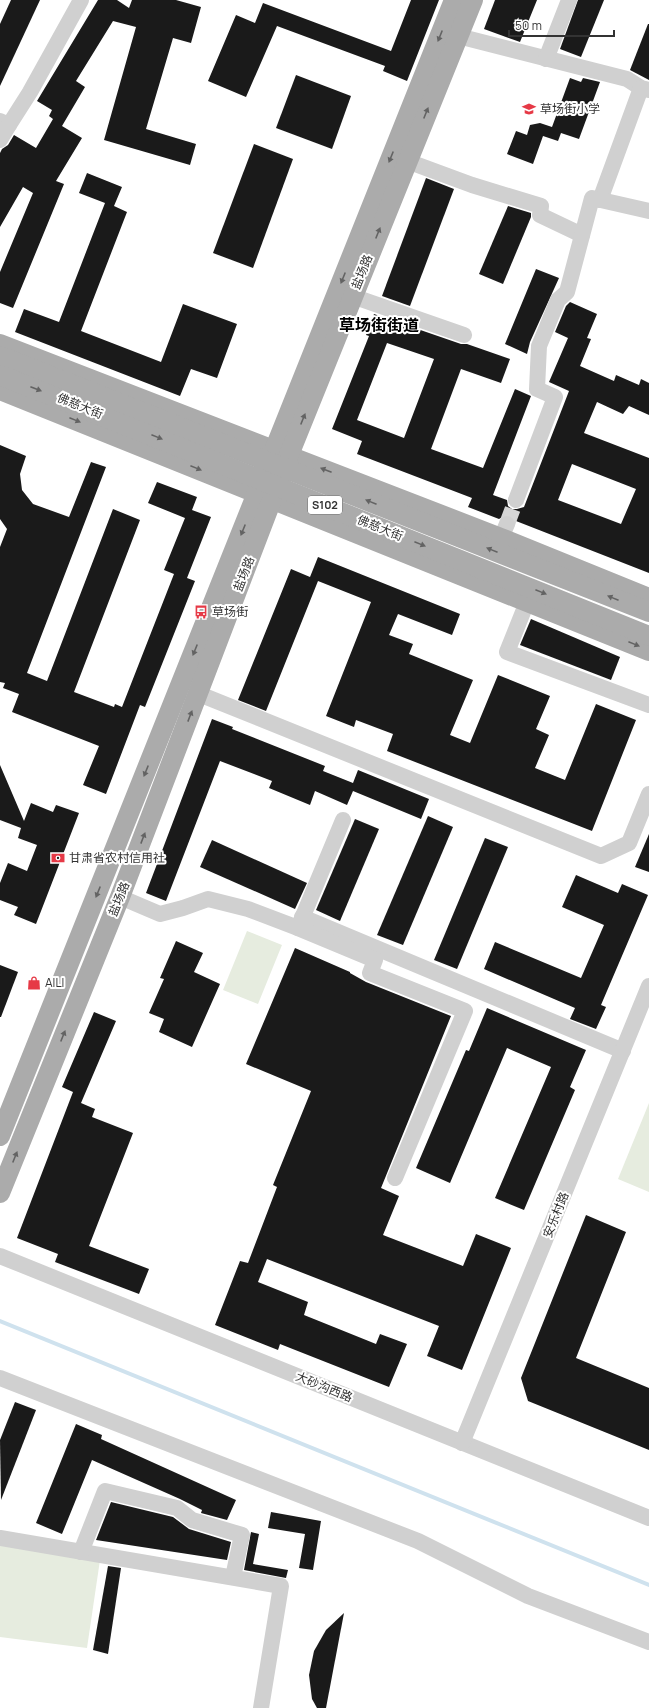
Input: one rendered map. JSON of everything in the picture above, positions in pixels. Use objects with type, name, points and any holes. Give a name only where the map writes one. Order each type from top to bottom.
[{"type":"main road","name":"盐场路","points":[[0,1136],[265,496],[454,0]]},
{"type":"main road","name":"盐场路","points":[[282,452],[352,296],[473,0]]},
{"type":"main road","points":[[0,344],[238,437],[504,531],[649,598]]},
{"type":"main road","name":"佛慈大街","points":[[0,356],[649,612]]},
{"type":"main road","name":"佛慈大街","points":[[0,375],[649,636]]},
{"type":"main road","points":[[0,390],[649,651]]},
{"type":"main road","name":"盐场路","points":[[0,1193],[120,897],[199,694],[265,496]]},
{"type":"street","points":[[0,140],[4,123],[30,92],[81,0]]},
{"type":"street","points":[[546,59],[569,0]]},
{"type":"street","points":[[458,36],[626,79],[645,89],[596,199],[582,235],[567,292],[558,300],[539,346],[538,389],[555,397],[516,500]]},
{"type":"street","points":[[407,161],[472,185],[541,206],[540,215],[582,235]]},
{"type":"street","points":[[596,199],[649,211]]},
{"type":"street","points":[[352,296],[464,335]]},
{"type":"street","points":[[527,602],[508,652],[649,705]]},
{"type":"street","points":[[199,694],[601,856],[630,843],[649,794]]},
{"type":"street","points":[[300,923],[343,820]]},
{"type":"street","points":[[120,897],[160,914],[208,899],[300,923],[622,1051]]},
{"type":"street","points":[[300,923],[375,960],[370,973],[465,1011],[394,1178]]},
{"type":"street","name":"安乐村路","points":[[462,1443],[649,986]]},
{"type":"street","name":"大砂沟西路","points":[[0,1256],[649,1518]]},
{"type":"street","points":[[0,1378],[418,1541],[528,1596],[649,1642]]},
{"type":"street","points":[[81,1552],[105,1491],[177,1508],[192,1520],[242,1535],[233,1578]]},
{"type":"street","points":[[0,1538],[281,1586],[261,1708]]},
{"type":"shaded area","points":[[247,931],[282,945],[258,1004],[223,990]]},
{"type":"shaded area","points":[[649,1103],[649,1192],[618,1179]]},
{"type":"shaded area","points":[[0,1545],[100,1560],[87,1648],[0,1637]]},
{"type":"building","points":[[11,0],[40,0],[0,86],[0,24]]},
{"type":"building","points":[[98,0],[117,0],[129,8],[132,0],[176,0],[201,7],[191,43],[173,38],[146,129],[196,144],[190,165],[104,140],[136,27],[113,21],[76,81],[85,87],[62,126],[82,138],[56,181],[64,184],[13,308],[0,303],[0,272],[33,193],[23,187],[0,227],[0,153],[2,149],[8,145],[14,135],[36,148],[53,119],[49,116],[52,110],[37,101]]},
{"type":"building","points":[[411,0],[439,0],[407,81],[383,71],[385,66],[277,26],[246,97],[208,81],[236,15],[255,23],[263,3],[391,51]]},
{"type":"building","points":[[495,0],[537,0],[520,42],[484,29]]},
{"type":"building","points":[[578,0],[604,0],[581,57],[560,49]]},
{"type":"building","points":[[649,24],[649,80],[630,70]]},
{"type":"building","points":[[296,75],[351,96],[332,149],[276,128]]},
{"type":"building","points":[[570,78],[581,82],[583,78],[600,82],[579,139],[561,133],[558,141],[543,136],[533,164],[507,154],[516,131],[527,135],[530,125],[540,123],[552,127]]},
{"type":"building","points":[[254,144],[293,159],[253,268],[213,253]]},
{"type":"building","points":[[87,173],[122,187],[114,206],[127,212],[81,331],[161,362],[183,304],[237,324],[217,378],[191,369],[180,396],[15,332],[24,309],[59,322],[105,203],[79,193]]},
{"type":"building","points":[[426,178],[454,189],[410,306],[382,296]]},
{"type":"building","points":[[508,206],[531,213],[531,217],[503,284],[479,274]]},
{"type":"building","points":[[536,269],[559,278],[530,342],[527,354],[505,344]]},
{"type":"building","points":[[570,302],[597,314],[587,338],[591,339],[580,366],[614,381],[616,375],[639,385],[641,379],[649,383],[649,415],[629,406],[623,414],[597,402],[584,433],[649,458],[649,573],[516,521],[510,515],[506,515],[499,519],[468,507],[472,498],[357,454],[362,441],[332,429],[369,336],[366,335],[374,314],[510,359],[501,383],[461,369],[431,449],[483,468],[515,389],[531,396],[493,495],[507,500],[508,506],[512,509],[524,507],[569,391],[549,382],[568,338],[555,332],[566,306]],"holes":[[[387,343],[434,359],[404,438],[357,420]],[[572,464],[636,489],[621,524],[558,500]]]},
{"type":"building","points":[[0,445],[26,456],[20,474],[22,490],[33,504],[69,517],[91,462],[106,467],[27,673],[47,681],[113,509],[140,520],[74,692],[114,707],[115,704],[122,707],[174,574],[164,570],[185,518],[148,503],[157,482],[197,497],[192,510],[211,517],[187,578],[195,581],[145,707],[140,705],[106,794],[83,785],[99,746],[12,712],[19,694],[3,688],[5,683],[0,682],[0,547],[7,529],[0,519]]},
{"type":"building","points":[[318,557],[460,614],[452,635],[398,614],[389,635],[413,644],[409,654],[473,680],[450,735],[470,743],[498,675],[550,696],[536,729],[549,735],[535,768],[565,780],[596,704],[636,720],[592,831],[387,751],[393,734],[356,720],[354,727],[326,716],[371,602],[318,581],[266,711],[238,700],[291,569],[310,577]]},
{"type":"building","points":[[531,619],[620,657],[611,680],[520,645]]},
{"type":"building","points":[[212,719],[233,727],[232,729],[325,766],[323,771],[353,783],[358,770],[429,799],[421,819],[353,791],[347,805],[315,791],[310,805],[269,788],[272,781],[220,761],[166,901],[146,893]]},
{"type":"building","points":[[0,765],[24,821],[31,803],[53,812],[56,805],[79,813],[36,924],[14,915],[18,907],[0,900],[0,883],[8,863],[27,871],[37,845],[18,838],[21,828],[0,820]]},
{"type":"building","points":[[428,816],[453,827],[403,945],[377,935]]},
{"type":"building","points":[[355,819],[379,829],[340,921],[316,910]]},
{"type":"building","points":[[649,834],[649,872],[635,867]]},
{"type":"building","points":[[485,838],[508,847],[457,969],[434,960]]},
{"type":"building","points":[[212,840],[307,883],[295,909],[200,867]]},
{"type":"building","points":[[576,875],[618,893],[622,884],[648,895],[601,1005],[606,1007],[596,1029],[570,1019],[575,1008],[484,969],[495,942],[581,978],[604,925],[562,907]]},
{"type":"building","points":[[176,941],[203,953],[194,972],[220,984],[192,1047],[159,1032],[164,1019],[149,1013],[164,979],[160,978]]},
{"type":"building","points":[[295,948],[350,972],[366,982],[451,1016],[381,1188],[399,1196],[383,1235],[463,1266],[476,1234],[511,1248],[462,1370],[427,1356],[439,1326],[267,1259],[258,1282],[308,1302],[304,1315],[376,1344],[380,1334],[407,1344],[389,1387],[280,1344],[278,1350],[215,1325],[240,1261],[248,1263],[277,1187],[273,1185],[311,1091],[246,1064]]},
{"type":"building","points":[[0,965],[18,972],[1,1017],[0,1017]]},
{"type":"building","points":[[487,1008],[586,1050],[570,1087],[575,1090],[524,1210],[495,1198],[551,1067],[507,1048],[450,1183],[416,1168],[466,1050],[469,1051]]},
{"type":"building","points":[[94,1012],[116,1021],[81,1103],[95,1109],[92,1117],[133,1133],[89,1246],[149,1269],[139,1294],[55,1262],[58,1254],[17,1238],[73,1092],[62,1087]]},
{"type":"building","points":[[586,1215],[626,1232],[576,1358],[649,1388],[649,1450],[528,1401],[521,1378]]},
{"type":"building","points":[[15,1402],[36,1410],[1,1500],[0,1440]]},
{"type":"building","points":[[76,1424],[102,1435],[101,1439],[236,1500],[227,1520],[201,1513],[202,1510],[180,1499],[92,1460],[62,1534],[36,1523]]},
{"type":"building","points":[[111,1502],[173,1517],[189,1529],[231,1542],[227,1560],[96,1540]]},
{"type":"building","points":[[271,1512],[321,1521],[313,1570],[299,1568],[305,1534],[268,1528]]},
{"type":"building","points":[[251,1532],[259,1534],[253,1564],[288,1570],[286,1578],[244,1570]]},
{"type":"building","points":[[108,1566],[121,1568],[108,1654],[93,1650]]},
{"type":"building","points":[[344,1613],[326,1708],[317,1708],[312,1699],[309,1675],[314,1651],[326,1630]]},
{"type":"waterway","points":[[0,1321],[649,1585]]},
{"type":"tunnel","points":[[507,524],[516,500]]},
{"type":"place","name":"草场街小学","points":[[529,109]]},
{"type":"place","name":"草场街","points":[[201,612]]},
{"type":"place","name":"甘肃省农村信用社","points":[[58,858]]},
{"type":"place","name":"AILI","points":[[34,983]]},
{"type":"district","name":"草场街街道","points":[[379,325]]}]
